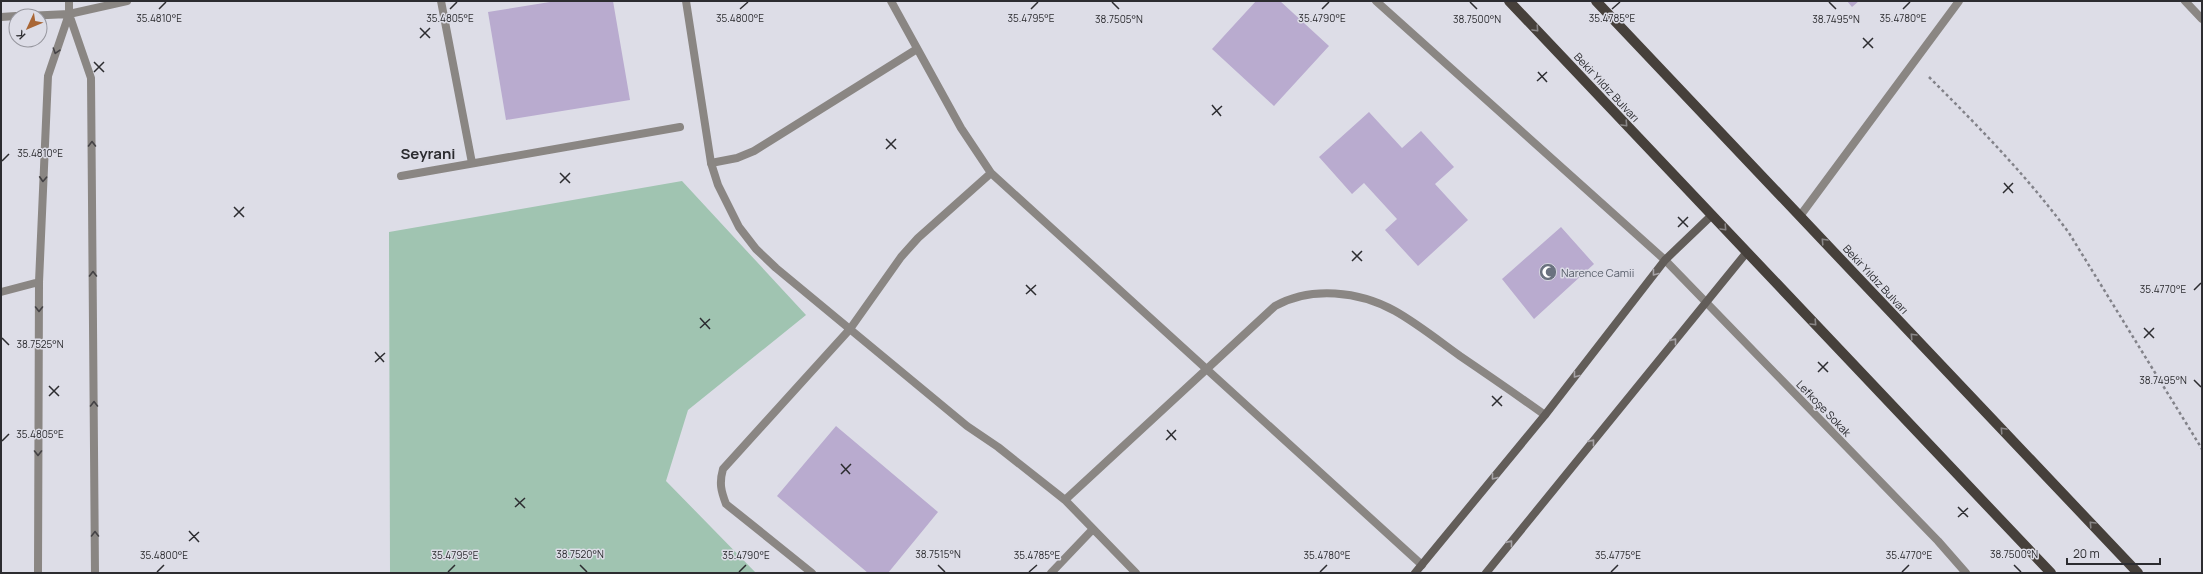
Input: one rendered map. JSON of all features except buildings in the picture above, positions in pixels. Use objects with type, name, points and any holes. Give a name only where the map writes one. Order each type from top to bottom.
[{"type":"main road","name":"Bekir Yıldız Bulvarı","points":[[1509,1],[2051,573]]},
{"type":"main road","name":"Bekir Yıldız Bulvarı","points":[[1596,1],[2138,573]]},
{"type":"street","points":[[38,573],[39,282],[48,76],[68,14],[69,1]]},
{"type":"street","points":[[48,15],[68,14],[127,1]]},
{"type":"street","points":[[441,1],[472,163]]},
{"type":"street","points":[[686,1],[711,163],[728,206],[739,227],[756,248],[776,268],[967,426],[998,447],[1065,500],[1136,573]]},
{"type":"street","points":[[891,1],[961,128],[991,173],[1208,368],[1422,564]]},
{"type":"street","name":"Lefkoşe Sokak","points":[[1376,1],[1665,260],[1938,541],[1966,573]]},
{"type":"street","points":[[1800,216],[1959,1]]},
{"type":"street","points":[[2185,1],[2202,19]]},
{"type":"street","points":[[68,14],[91,78],[95,573]]},
{"type":"street","points":[[711,163],[737,158],[754,151],[917,49]]},
{"type":"street","points":[[401,176],[680,127]]},
{"type":"street","points":[[812,573],[726,504],[721,492],[720,480],[723,469],[850,329],[905,252],[918,238],[991,173]]},
{"type":"street","points":[[1415,573],[1545,415],[1665,260],[1712,215]]},
{"type":"street","points":[[1486,573],[1747,252]]},
{"type":"street","points":[[1,292],[39,282]]},
{"type":"street","points":[[1065,500],[1275,306],[1287,299],[1314,294],[1336,294],[1357,297],[1394,311],[1545,415]]},
{"type":"street","points":[[1051,573],[1093,529]]},
{"type":"path","points":[[1914,62],[1990,138],[2047,204],[2069,233],[2202,449]]},
{"type":"green space","points":[[682,181],[806,315],[688,410],[666,481],[756,573],[390,573],[389,232]]},
{"type":"place","name":"Narence Camii","points":[[1548,272]]},
{"type":"district","name":"Seyrani","points":[[428,153]]}]
